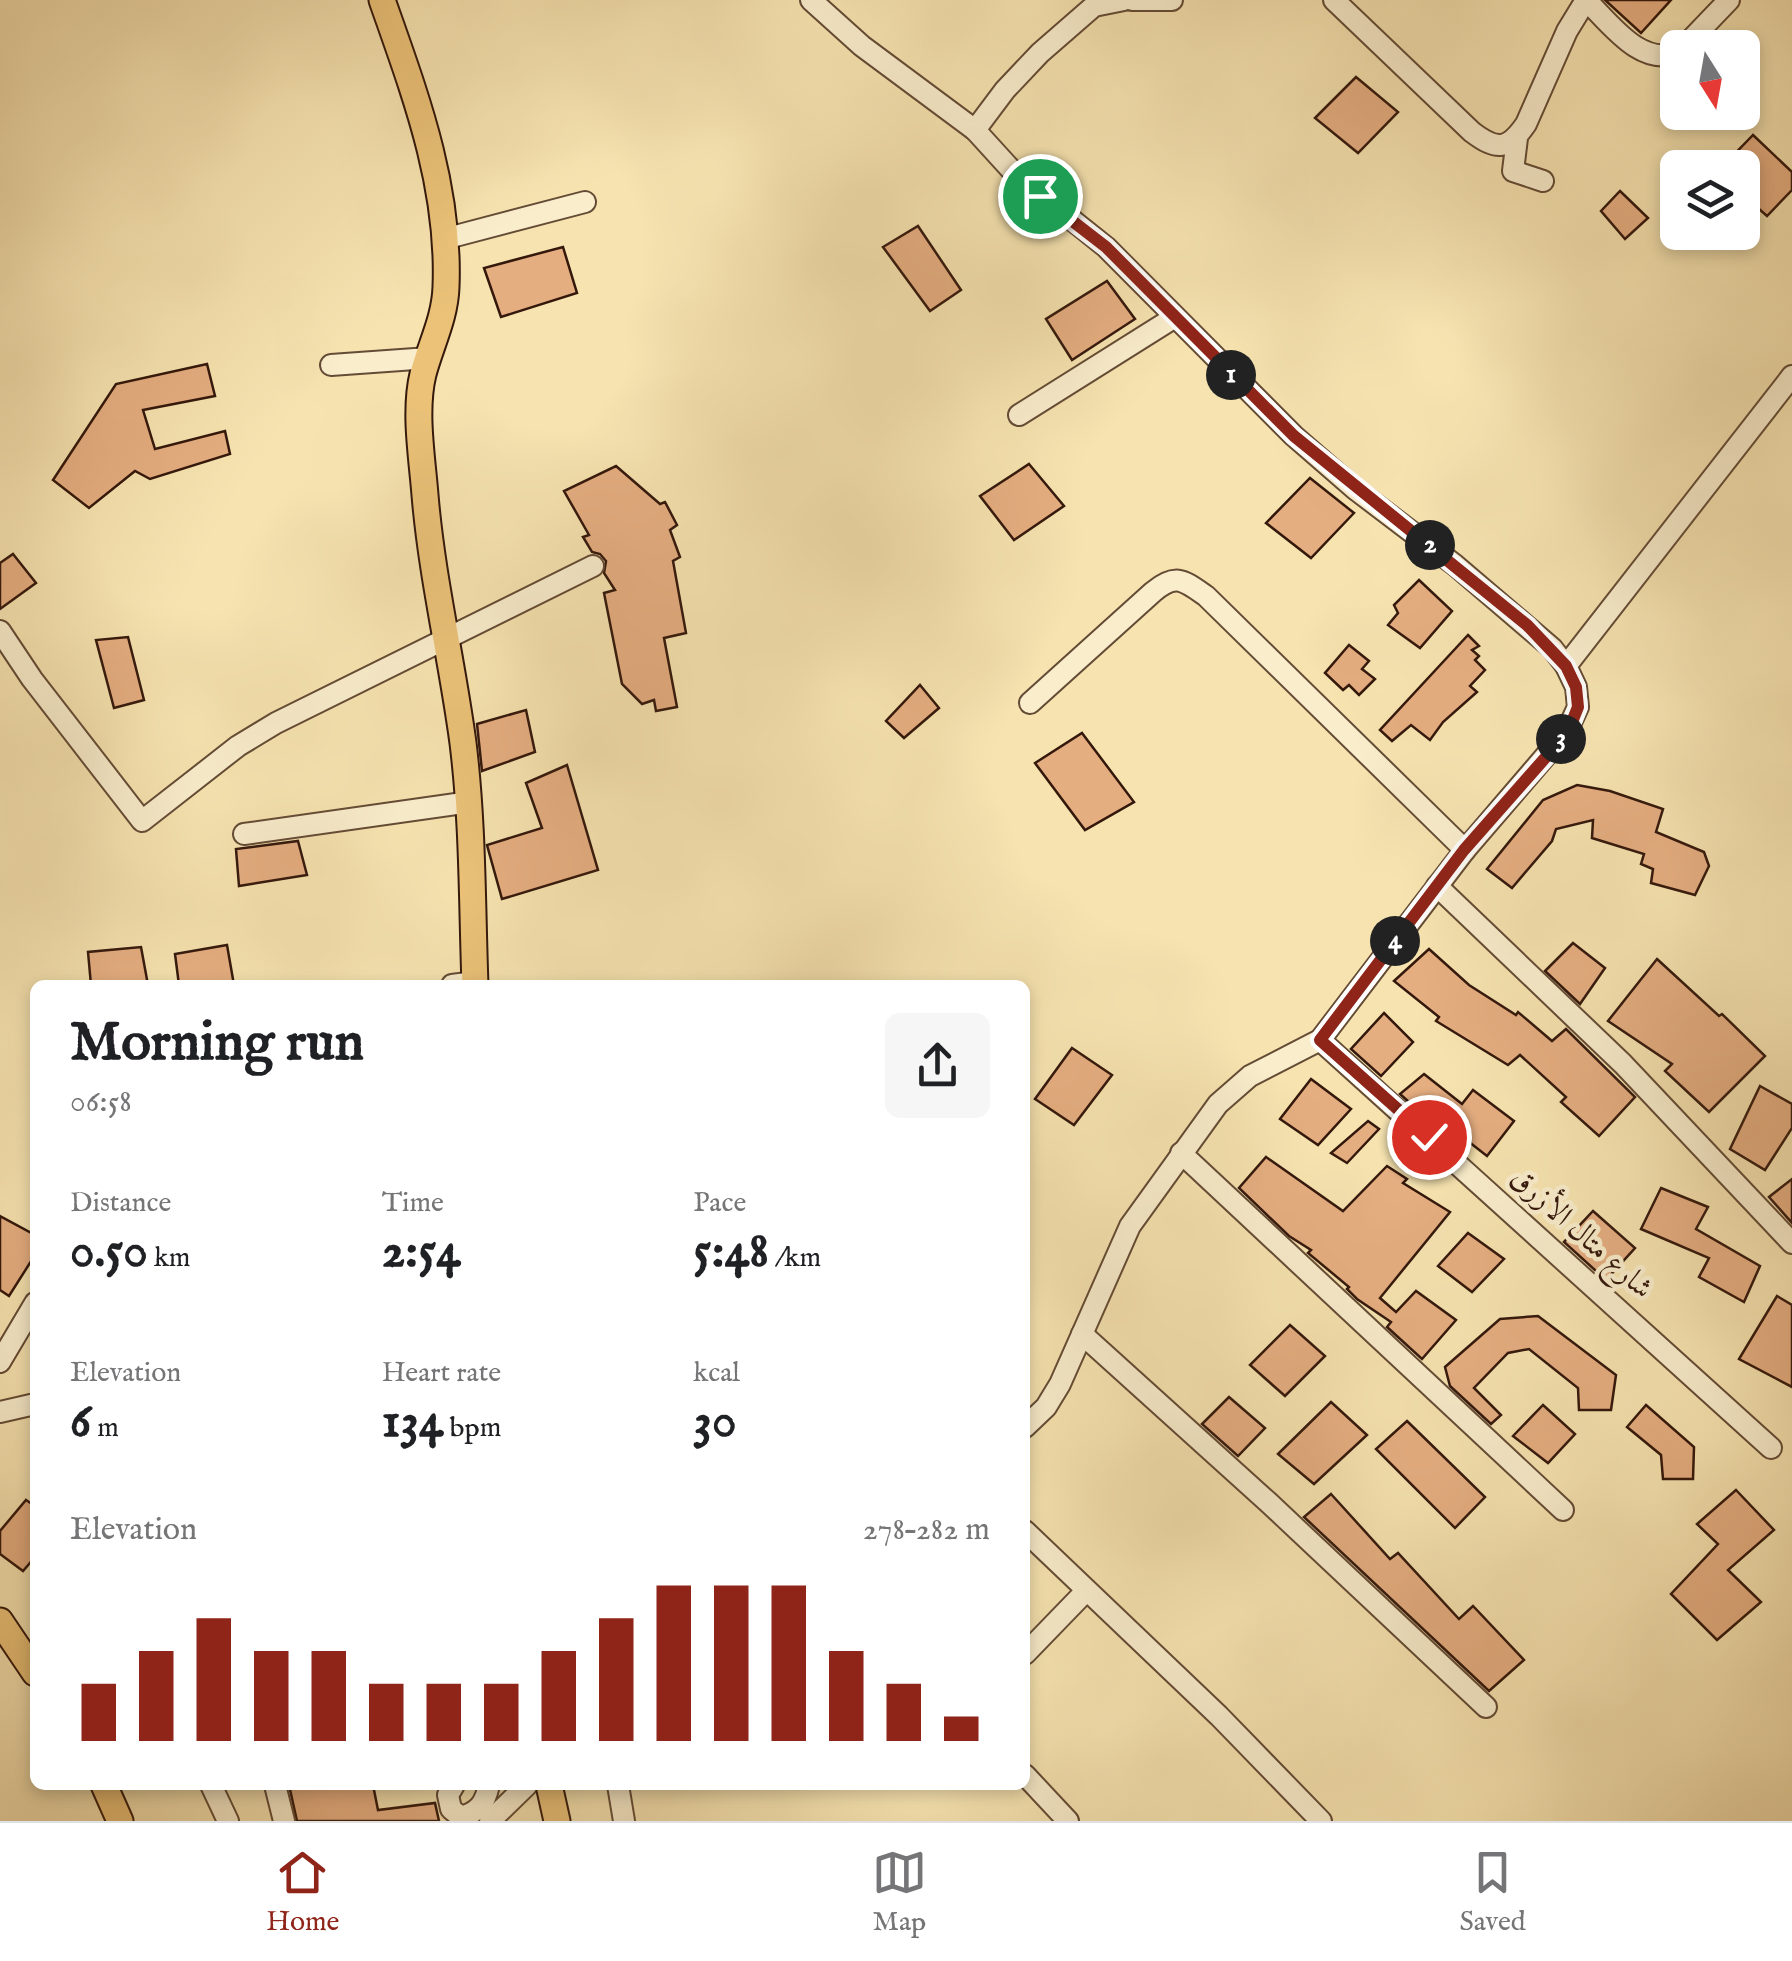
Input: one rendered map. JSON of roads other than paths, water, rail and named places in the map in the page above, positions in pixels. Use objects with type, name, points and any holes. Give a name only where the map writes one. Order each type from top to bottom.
[{"type":"main road","points":[[382,0],[428,130],[444,240],[444,315],[422,378],[422,442],[432,550],[470,802],[474,874],[467,980]]},
{"type":"main road","points":[[0,1621],[30,1666]]},
{"type":"main road","points":[[106,1790],[120,1821]]},
{"type":"main road","points":[[551,1790],[557,1821]]},
{"type":"street","points":[[811,0],[862,46],[975,130],[1016,175],[1106,247],[1294,436],[1527,625],[1566,666],[1576,687],[1578,707],[1568,732],[1464,850],[1320,1040],[1250,1076],[1218,1104],[1130,1226],[1046,1408],[1030,1423]]},
{"type":"street","points":[[975,130],[1005,90],[1080,18],[1094,6],[1124,0]]},
{"type":"street","points":[[1132,0],[1172,0]]},
{"type":"street","points":[[1334,0],[1487,144],[1497,146],[1517,138]]},
{"type":"street","points":[[1543,181],[1513,170],[1517,138],[1567,30],[1586,0],[1643,52],[1660,58]]},
{"type":"street","points":[[1700,30],[1729,0]]},
{"type":"street","points":[[444,240],[585,202]]},
{"type":"street","points":[[1019,415],[1175,316]]},
{"type":"street","points":[[331,364],[428,358]]},
{"type":"street","points":[[1566,666],[1792,376]]},
{"type":"street","points":[[0,631],[32,679],[142,821],[264,730],[594,566]]},
{"type":"street","points":[[1030,703],[1153,592],[1171,579],[1178,580],[1206,596],[1464,850]]},
{"type":"street","points":[[244,834],[470,802]]},
{"type":"street","points":[[1437,886],[1623,1064],[1792,1244]]},
{"type":"street","name":"شارع متال الأزرق","points":[[1320,1040],[1772,1448]]},
{"type":"street","points":[[1182,1153],[1562,1510]]},
{"type":"street","points":[[0,1362],[30,1311]]},
{"type":"street","points":[[1082,1334],[1283,1515],[1486,1706]]},
{"type":"street","points":[[0,1412],[30,1405]]},
{"type":"street","points":[[1030,1536],[1219,1716],[1321,1821]]},
{"type":"street","points":[[1030,1649],[1086,1591]]},
{"type":"street","points":[[1030,1780],[1068,1821]]},
{"type":"street","points":[[214,1790],[228,1821]]},
{"type":"street","points":[[276,1790],[284,1821]]},
{"type":"street","points":[[451,1790],[451,1809],[462,1817],[476,1813],[488,1790]]},
{"type":"street","points":[[490,1821],[522,1790]]},
{"type":"street","points":[[619,1790],[624,1821]]}]
